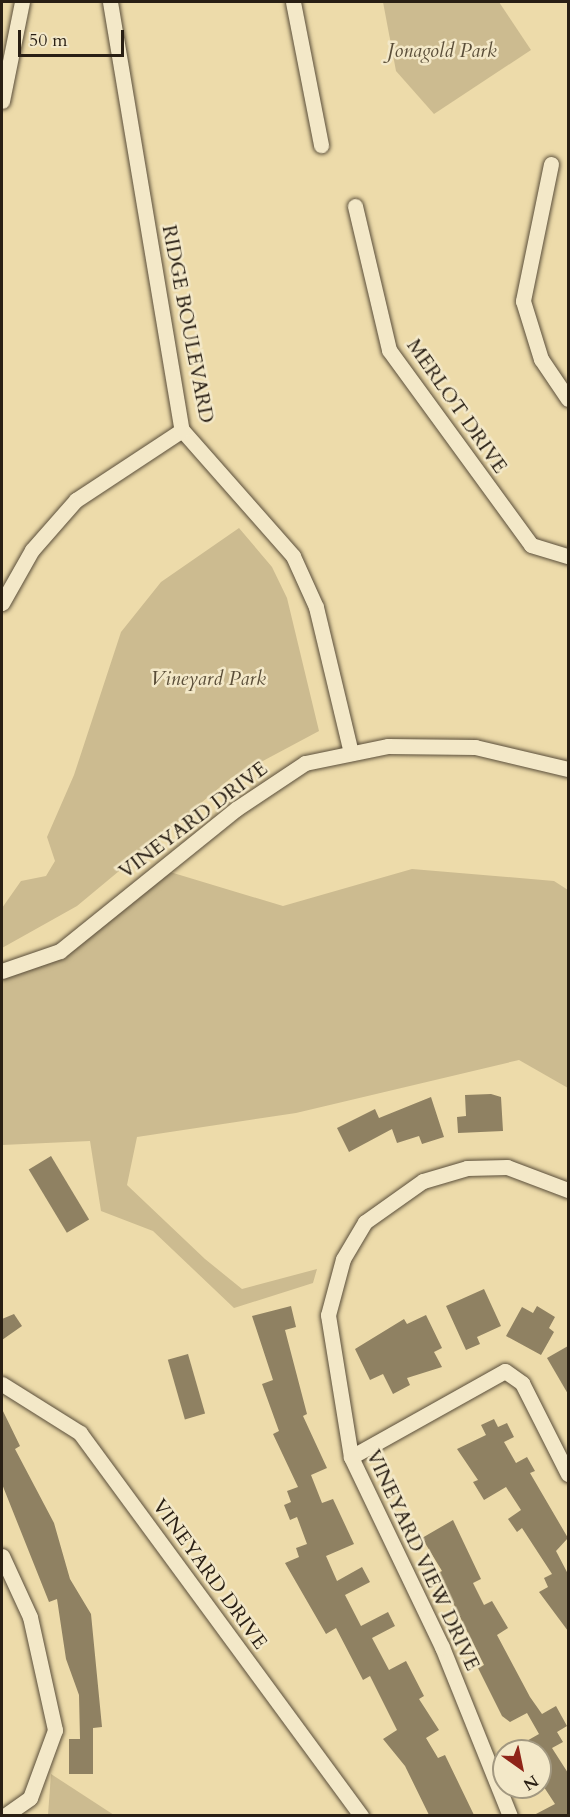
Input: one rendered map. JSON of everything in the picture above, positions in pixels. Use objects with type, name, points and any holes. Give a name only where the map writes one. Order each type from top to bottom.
[{"type":"street","points":[[2,101],[22,2]]},
{"type":"street","name":"RIDGE BOULEVARD","points":[[110,2],[182,430],[292,556],[316,607],[351,753]]},
{"type":"street","points":[[293,2],[321,145]]},
{"type":"street","points":[[551,164],[523,301],[541,359],[568,399]]},
{"type":"street","name":"MERLOT DRIVE","points":[[355,206],[389,350],[531,545],[568,556]]},
{"type":"street","points":[[2,603],[32,550],[76,500],[182,430]]},
{"type":"street","name":"VINEYARD DRIVE","points":[[2,970],[60,951],[236,809],[305,764],[388,746],[475,747],[568,769]]},
{"type":"street","name":"VINEYARD VIEW DRIVE","points":[[510,1815],[442,1647],[351,1457],[328,1315],[343,1259],[365,1222],[423,1181],[467,1168],[507,1167],[568,1190]]},
{"type":"street","points":[[351,1457],[505,1371],[522,1383],[568,1474]]},
{"type":"street","name":"VINEYARD DRIVE","points":[[2,1384],[80,1433],[361,1815]]},
{"type":"street","points":[[2,1556],[30,1617],[55,1730],[30,1798],[4,1815]]},
{"type":"green space","name":"Jonagold Park","points":[[383,2],[499,2],[531,50],[434,114],[396,71]]},
{"type":"green space","name":"Vineyard Park","points":[[239,528],[272,567],[287,598],[319,731],[231,778],[77,906],[2,948],[2,908],[21,881],[46,876],[55,861],[47,837],[74,775],[121,632],[161,582]]},
{"type":"green space","points":[[412,869],[554,881],[568,890],[568,1088],[519,1060],[296,1113],[137,1137],[127,1185],[205,1259],[242,1289],[317,1269],[313,1283],[234,1308],[153,1231],[101,1211],[90,1141],[2,1145],[2,974],[77,947],[170,872],[283,906]]},
{"type":"green space","points":[[51,1774],[114,1815],[48,1815]]},
{"type":"building","points":[[491,1094],[501,1097],[503,1131],[458,1133],[457,1117],[466,1116],[465,1095]]},
{"type":"building","points":[[431,1097],[444,1137],[422,1144],[419,1136],[397,1143],[392,1129],[349,1152],[337,1128],[375,1109],[379,1118]]},
{"type":"building","points":[[51,1156],[89,1219],[67,1233],[29,1169]]},
{"type":"building","points":[[484,1289],[501,1326],[477,1337],[480,1344],[466,1350],[446,1306]]},
{"type":"building","points":[[291,1306],[296,1327],[285,1330],[307,1414],[303,1416],[327,1468],[311,1475],[322,1503],[333,1499],[354,1544],[326,1556],[337,1581],[362,1567],[370,1582],[345,1595],[361,1626],[388,1612],[395,1626],[372,1638],[389,1670],[406,1661],[424,1696],[419,1699],[439,1730],[426,1738],[438,1758],[445,1755],[474,1815],[429,1815],[405,1766],[383,1739],[397,1730],[370,1676],[363,1680],[336,1628],[326,1634],[285,1563],[299,1557],[296,1548],[307,1544],[297,1517],[290,1520],[284,1505],[291,1502],[287,1491],[298,1487],[273,1434],[279,1431],[262,1384],[273,1380],[252,1316]]},
{"type":"building","points":[[537,1306],[555,1317],[549,1328],[554,1332],[541,1355],[506,1336],[522,1307],[533,1313]]},
{"type":"building","points":[[14,1314],[22,1326],[2,1340],[2,1319]]},
{"type":"building","points":[[426,1315],[442,1348],[434,1352],[442,1367],[407,1378],[410,1385],[393,1394],[383,1374],[370,1380],[355,1349],[404,1319],[407,1324]]},
{"type":"building","points":[[568,1346],[568,1394],[547,1358]]},
{"type":"building","points":[[188,1354],[205,1414],[185,1419],[168,1360]]},
{"type":"building","points":[[2,1409],[20,1446],[15,1449],[54,1523],[70,1579],[91,1614],[102,1727],[93,1728],[93,1774],[69,1774],[69,1739],[80,1739],[79,1695],[66,1659],[57,1599],[49,1602],[2,1484]]},
{"type":"building","points":[[494,1419],[498,1427],[507,1423],[514,1437],[504,1442],[516,1463],[527,1457],[535,1471],[530,1473],[568,1538],[556,1551],[568,1574],[568,1631],[539,1592],[548,1587],[544,1578],[552,1574],[522,1528],[517,1532],[508,1519],[521,1510],[506,1487],[484,1500],[473,1482],[478,1480],[457,1449],[486,1435],[481,1425]]},
{"type":"building","points":[[453,1520],[481,1579],[473,1583],[484,1605],[492,1601],[508,1628],[497,1635],[530,1697],[542,1714],[556,1706],[567,1726],[557,1732],[563,1742],[552,1748],[552,1739],[530,1739],[539,1734],[527,1713],[510,1722],[502,1716],[478,1668],[484,1665],[438,1573],[442,1571],[422,1538]]},
{"type":"building","points":[[552,1748],[568,1773],[568,1815],[534,1815],[555,1804],[552,1799]]}]
